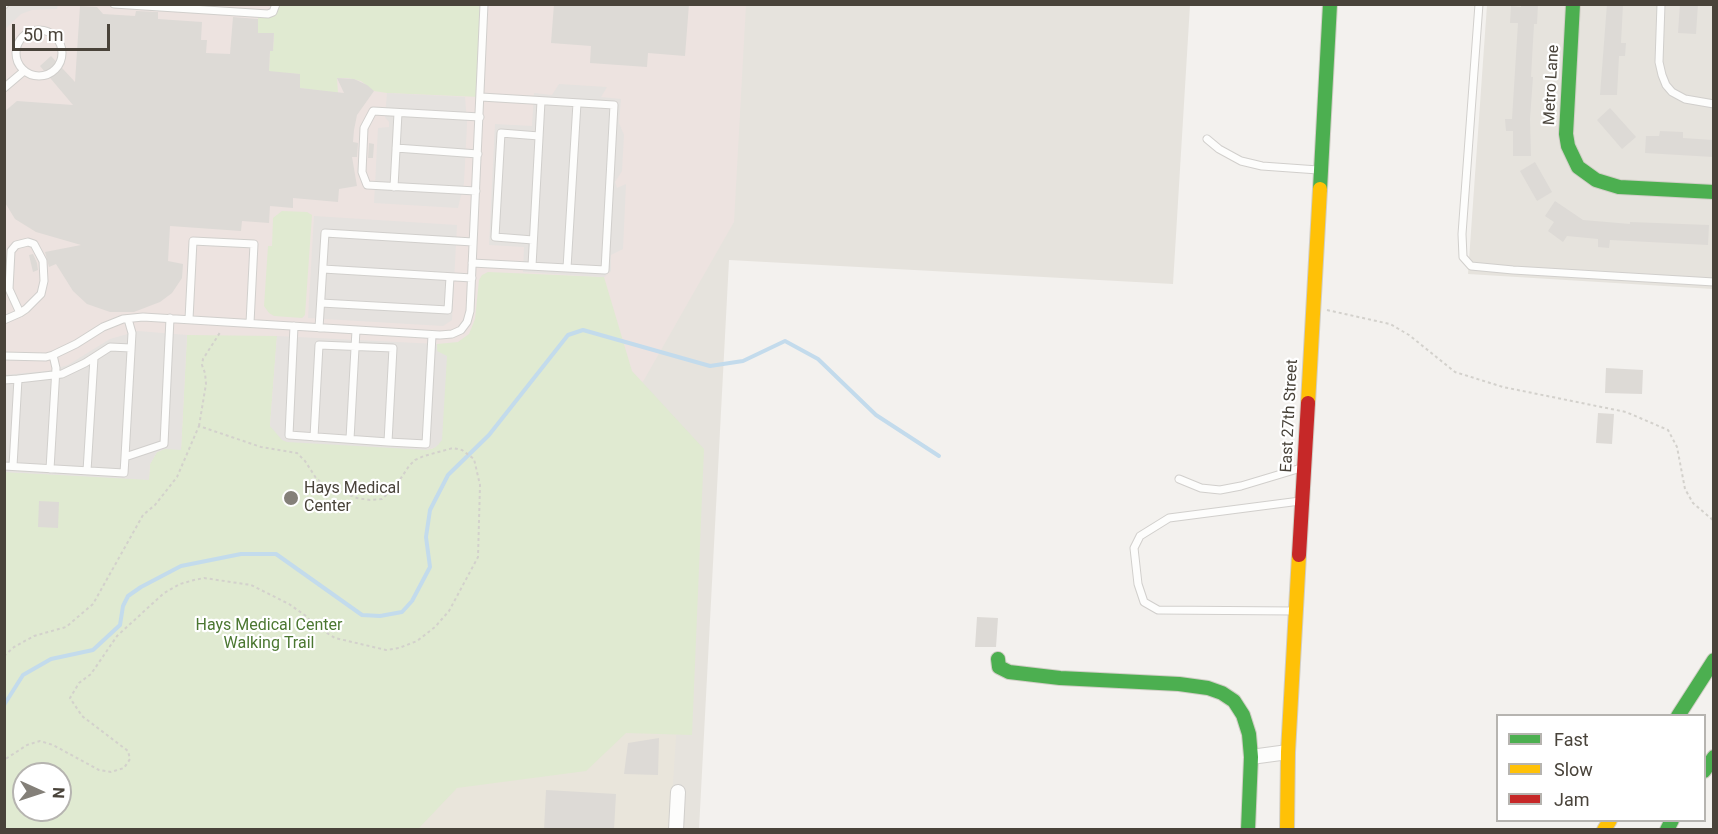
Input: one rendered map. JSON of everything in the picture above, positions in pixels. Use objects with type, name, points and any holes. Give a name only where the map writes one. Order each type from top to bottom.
[{"type":"main road","name":"East 27th Street","points":[[1287,830],[1288,752],[1330,4]]},
{"type":"main road","name":"Metro Lane","points":[[1573,4],[1566,134],[1568,146],[1578,167],[1596,180],[1619,187],[1713,192]]},
{"type":"main road","points":[[998,659],[999,667],[1009,672],[1060,678],[1179,684],[1208,688],[1222,693],[1234,702],[1244,715],[1249,734],[1251,757],[1248,830]]},
{"type":"main road","points":[[1679,714],[1713,660]]},
{"type":"street","points":[[1251,757],[1288,752]]},
{"type":"street","points":[[676,830],[678,792]]},
{"type":"lane","points":[[114,4],[268,14],[273,12],[276,4]]},
{"type":"lane","points":[[4,356],[53,356],[103,327],[143,317],[432,334],[452,334],[464,326],[470,311],[484,4]]},
{"type":"lane","points":[[1479,4],[1462,234],[1463,257],[1471,266],[1713,282]]},
{"type":"lane","points":[[1661,4],[1659,62],[1666,85],[1672,92],[1685,99],[1713,104]]},
{"type":"lane","points":[[39,30],[52,34],[62,46],[63,54],[57,68],[44,76],[36,77],[24,71],[16,58],[17,44],[21,38],[32,31],[39,30]]},
{"type":"lane","points":[[4,88],[24,71]]},
{"type":"lane","points":[[472,263],[605,270],[614,105],[481,97]]},
{"type":"lane","points":[[531,266],[541,101]]},
{"type":"lane","points":[[567,268],[577,103]]},
{"type":"lane","points":[[476,191],[368,185],[362,176],[363,150],[365,123],[373,111],[480,117]]},
{"type":"lane","points":[[394,187],[398,113]]},
{"type":"lane","points":[[533,240],[495,237],[495,226],[501,133],[539,136]]},
{"type":"lane","points":[[1207,140],[1241,161],[1262,166],[1321,170]]},
{"type":"lane","points":[[396,148],[478,154]]},
{"type":"lane","points":[[320,328],[325,233],[473,242]]},
{"type":"lane","points":[[189,320],[193,241],[254,244],[250,323]]},
{"type":"lane","points":[[4,320],[20,313],[37,300],[44,281],[44,268],[40,255],[34,244],[28,242],[16,245],[11,251],[9,289],[20,313]]},
{"type":"lane","points":[[323,269],[471,278]]},
{"type":"lane","points":[[321,303],[448,310],[450,277]]},
{"type":"lane","points":[[125,457],[164,444],[170,318]]},
{"type":"lane","points":[[18,378],[9,466],[124,473],[132,333],[128,319]]},
{"type":"lane","points":[[294,326],[289,435],[388,442],[426,444],[432,334]]},
{"type":"lane","points":[[350,439],[356,330]]},
{"type":"lane","points":[[314,437],[319,345],[393,348],[388,442]]},
{"type":"lane","points":[[4,380],[56,375],[85,363],[111,347],[131,348]]},
{"type":"lane","points":[[50,469],[56,375],[53,356]]},
{"type":"lane","points":[[87,471],[94,358]]},
{"type":"lane","points":[[1179,479],[1200,488],[1220,490],[1304,467]]},
{"type":"lane","points":[[1296,611],[1158,610],[1144,602],[1138,584],[1134,548],[1140,536],[1169,518],[1302,500]]},
{"type":"path","points":[[1313,306],[1390,324],[1409,335],[1455,372],[1503,387],[1626,412],[1668,430],[1677,447],[1685,489],[1693,503],[1713,521]]},
{"type":"path","points":[[4,656],[14,647],[34,636],[66,627],[93,604],[143,515],[155,505],[177,477],[199,426],[206,384],[203,359],[225,326]]},
{"type":"path","points":[[4,760],[27,745],[40,741],[53,745],[99,770],[111,772],[124,768],[130,759],[128,751],[82,716],[70,698],[79,683],[91,674],[117,636],[164,593],[180,584],[204,578],[250,585],[289,604],[306,616],[314,626],[336,638],[386,650],[417,641],[435,627],[449,611],[462,589],[478,557],[480,485],[474,459],[462,450],[453,448],[415,460],[400,477],[395,487],[382,499],[370,500],[357,498],[326,486],[316,478],[297,453],[261,447],[199,426]]},
{"type":"shaded area","name":"Hays Medical Center","points":[[4,5],[746,5],[734,222],[388,829],[72,815],[72,762],[12,762],[12,812],[5,812]]},
{"type":"shaded area","name":"Hays Medical Center","points":[[5,5],[1190,5],[1173,284],[729,260],[699,829],[5,830]]},
{"type":"shaded area","points":[[5,5],[58,5],[57,9],[32,10],[21,14],[5,29]]},
{"type":"shaded area","points":[[1487,5],[1713,5],[1713,289],[1468,274]]},
{"type":"shaded area","points":[[559,84],[607,87],[601,97],[621,99],[619,123],[624,135],[622,171],[615,182],[617,188],[626,184],[623,249],[611,255],[611,271],[604,277],[523,272],[524,247],[489,245],[495,124],[532,126],[534,93],[552,95]]},
{"type":"shaded area","points":[[387,93],[465,97],[467,124],[464,183],[458,208],[374,203],[378,128],[389,127],[389,122],[385,117]]},
{"type":"shaded area","points":[[314,216],[457,225],[452,320],[443,326],[308,318]]},
{"type":"shaded area","points":[[138,331],[187,335],[181,450],[165,449],[157,452],[150,464],[149,480],[5,472],[4,375],[47,371],[68,365],[110,339]]},
{"type":"shaded area","points":[[277,336],[437,344],[437,351],[447,356],[442,440],[436,447],[427,450],[282,440],[270,426]]},
{"type":"shaded area","points":[[608,715],[677,722],[670,829],[381,830],[435,788]]},
{"type":"green space","points":[[276,5],[484,5],[481,97],[387,93],[374,91],[361,81],[348,78],[337,78],[338,93],[300,88],[300,74],[285,73],[268,94],[270,51],[273,50],[274,34],[258,33],[258,13],[268,14]]},
{"type":"green space","points":[[282,211],[307,212],[312,215],[305,315],[302,318],[274,316],[264,306],[268,246],[272,246],[273,218]]},
{"type":"green space","name":"Hays Medical Center Walking Trail","points":[[488,272],[604,277],[632,371],[704,449],[692,735],[626,733],[586,771],[457,788],[418,829],[28,830],[5,828],[5,472],[149,479],[150,464],[157,452],[164,449],[181,449],[187,335],[277,336],[270,426],[432,449],[439,444],[437,344],[458,342],[469,334],[475,319],[479,280]]},
{"type":"building","points":[[554,4],[689,4],[685,56],[648,53],[647,67],[590,63],[591,46],[551,43]]},
{"type":"building","points":[[1521,4],[1538,4],[1537,24],[1534,24],[1531,77],[1533,77],[1530,119],[1531,156],[1513,156],[1513,131],[1506,131],[1505,119],[1512,119],[1518,23],[1510,23],[1511,6],[1521,7]]},
{"type":"building","points":[[1607,4],[1623,4],[1621,43],[1626,43],[1625,56],[1619,56],[1617,95],[1600,95]]},
{"type":"building","points":[[1680,4],[1698,4],[1696,34],[1678,33]]},
{"type":"building","points":[[80,6],[97,7],[103,14],[135,16],[136,11],[158,12],[158,19],[202,22],[201,40],[207,40],[206,53],[230,54],[233,17],[258,19],[258,33],[274,33],[269,71],[300,74],[300,88],[344,93],[337,78],[354,79],[367,85],[374,91],[357,115],[354,130],[353,142],[358,143],[357,157],[352,157],[357,186],[339,189],[338,202],[293,198],[293,208],[270,206],[269,223],[242,221],[241,231],[170,226],[168,261],[183,264],[182,278],[172,293],[160,302],[134,312],[110,312],[87,304],[73,291],[56,264],[49,267],[45,252],[81,245],[36,232],[15,219],[4,201],[4,112],[17,101],[73,105],[40,66],[51,56],[75,82]]},
{"type":"building","points":[[1610,108],[1636,137],[1622,149],[1597,120]]},
{"type":"building","points":[[1660,131],[1683,132],[1683,138],[1713,140],[1713,157],[1645,153],[1646,136],[1659,136]]},
{"type":"building","points":[[369,143],[374,144],[373,158],[368,158]]},
{"type":"building","points":[[1535,162],[1552,192],[1537,201],[1520,171]]},
{"type":"building","points":[[1555,201],[1583,220],[1630,224],[1630,222],[1709,225],[1708,245],[1610,240],[1609,248],[1598,247],[1598,239],[1567,236],[1563,242],[1548,231],[1554,222],[1545,216]]},
{"type":"building","points":[[33,254],[38,270],[33,272],[29,255]]},
{"type":"building","points":[[1606,368],[1643,370],[1642,394],[1605,393]]},
{"type":"building","points":[[1598,413],[1614,414],[1612,444],[1596,443]]},
{"type":"building","points":[[39,501],[59,502],[58,528],[38,527]]},
{"type":"building","points":[[977,617],[998,618],[996,647],[975,647]]},
{"type":"building","points":[[659,738],[658,775],[624,774],[628,743]]},
{"type":"building","points":[[546,790],[616,794],[614,830],[544,830]]},
{"type":"waterway","points":[[4,705],[23,675],[51,659],[93,650],[120,625],[123,606],[128,596],[181,566],[241,554],[276,554],[362,615],[380,616],[402,612],[412,601],[430,567],[426,537],[430,510],[448,475],[489,435],[568,335],[583,330],[710,366],[743,361],[785,341],[818,359],[876,415],[939,456]]},
{"type":"traffic: fast","points":[[1320,189],[1330,4]]},
{"type":"traffic: fast","points":[[1573,4],[1566,134],[1568,146],[1578,167],[1596,180],[1619,187],[1714,192]]},
{"type":"traffic: fast","points":[[998,659],[999,667],[1009,672],[1060,678],[1179,684],[1208,688],[1234,701],[1243,715],[1249,734],[1251,757],[1248,830]]},
{"type":"traffic: fast","points":[[1679,714],[1714,660]]},
{"type":"traffic: fast","points":[[1706,768],[1714,757]]},
{"type":"traffic: fast","points":[[1667,830],[1671,822]]},
{"type":"traffic: slow","points":[[1308,403],[1320,189]]},
{"type":"traffic: slow","points":[[1287,830],[1288,752],[1299,555]]},
{"type":"traffic: slow","points":[[1604,830],[1609,822]]},
{"type":"traffic: jam","points":[[1299,555],[1308,403]]},
{"type":"place","name":"Hays Medical Center","points":[[291,498]]}]
